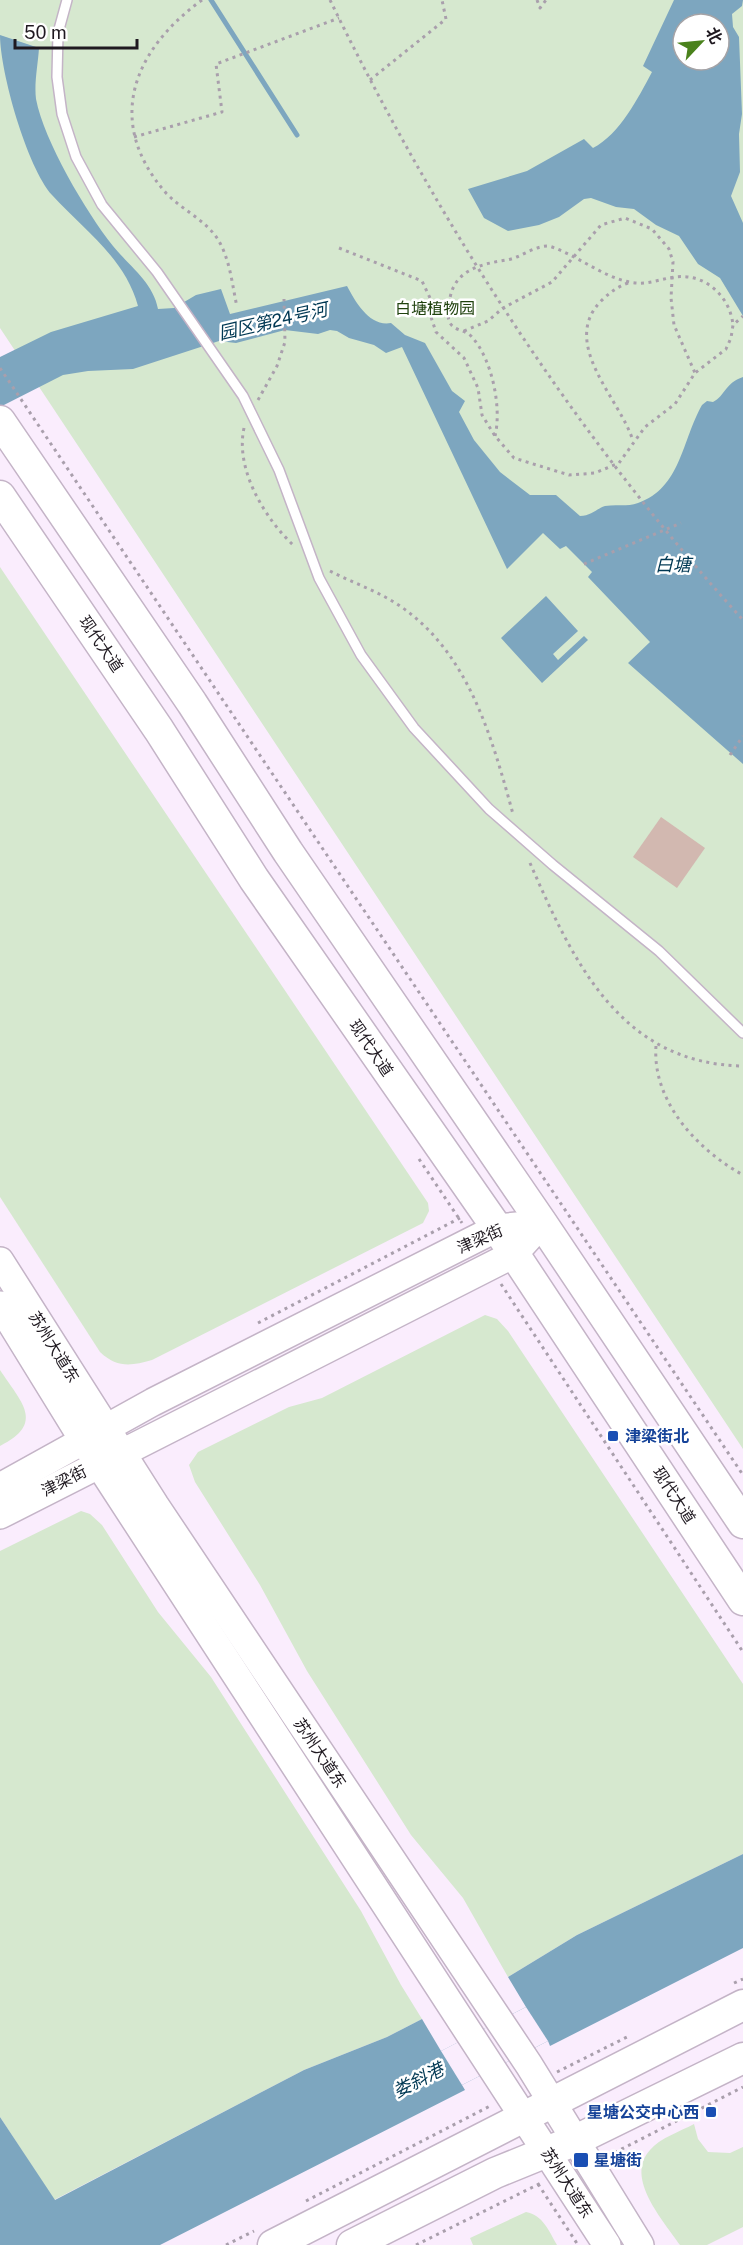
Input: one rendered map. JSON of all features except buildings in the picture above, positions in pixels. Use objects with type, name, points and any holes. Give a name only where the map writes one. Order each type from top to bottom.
[{"type":"main road","points":[[0,421],[192,703],[295,862],[542,1223],[743,1523]]},
{"type":"main road","name":"现代大道","points":[[0,496],[159,730],[502,1260],[743,1600]]},
{"type":"main road","name":"津梁街","points":[[0,1515],[103,1447],[153,1402],[485,1234],[542,1223]]},
{"type":"main road","name":"津梁街","points":[[0,1487],[103,1447],[502,1260],[542,1223]]},
{"type":"main road","name":"苏州大道东","points":[[0,1261],[103,1447],[472,2035],[607,2245]]},
{"type":"main road","name":"苏州大道东","points":[[0,1305],[103,1447],[500,2020],[640,2245]]},
{"type":"main road","points":[[273,2245],[743,2005]]},
{"type":"main road","points":[[352,2245],[495,2173],[576,2140],[743,2058]]},
{"type":"lane","points":[[67,0],[58,30],[56,57],[60,100],[71,142],[102,205],[157,272],[251,411],[283,482],[310,559],[348,634],[394,703],[461,781],[521,838],[659,951],[743,1034]]},
{"type":"path","points":[[202,0],[172,25],[143,64],[132,97],[131,118],[134,137],[150,171],[164,190],[185,211],[205,224],[220,242],[228,263],[237,307]]},
{"type":"path","points":[[330,0],[406,147],[503,308],[641,500],[743,620]]},
{"type":"path","points":[[370,81],[446,20],[442,0]]},
{"type":"path","points":[[537,0],[540,8],[546,0]]},
{"type":"path","points":[[134,137],[222,112],[216,64],[339,18]]},
{"type":"path","points":[[460,331],[488,321],[503,308],[552,282],[601,225],[625,218],[652,229],[666,243],[672,255],[671,298],[674,325],[695,373]]},
{"type":"path","points":[[339,248],[422,281],[430,298],[431,317],[436,332],[464,358],[478,388],[482,415],[495,436],[514,458],[563,474],[589,474],[615,465],[624,458],[633,441],[654,418],[675,404],[695,373],[726,349],[733,325],[725,299],[716,290],[692,278],[673,277],[648,283],[629,282],[561,250],[542,246],[512,259],[477,267],[460,276],[451,292],[448,318],[455,329],[471,337],[478,347],[495,389],[495,436]]},
{"type":"path","points":[[629,282],[611,291],[594,309],[589,320],[588,339],[593,365],[633,441]]},
{"type":"path","points":[[284,300],[285,342],[278,366],[246,420],[243,441],[246,466],[254,490],[279,530],[310,559],[399,605],[419,621],[446,651],[483,714],[521,838],[551,912],[581,966],[612,1010],[656,1045],[703,1063],[743,1066]]},
{"type":"path","points":[[733,325],[741,317]]},
{"type":"path","points":[[0,368],[743,1475]]},
{"type":"path","points":[[584,564],[681,523]]},
{"type":"path","points":[[730,755],[743,736]]},
{"type":"path","points":[[656,1045],[660,1080],[676,1115],[700,1143],[743,1174]]},
{"type":"path","points":[[415,1154],[485,1234]]},
{"type":"path","points":[[502,1260],[524,1323],[743,1652]]},
{"type":"green space","name":"白塘植物园","points":[[0,0],[743,0],[743,1449],[0,328]]},
{"type":"green space","points":[[0,567],[428,1203],[429,1211],[423,1223],[152,1360],[137,1364],[118,1363],[100,1352],[0,1197]]},
{"type":"green space","points":[[485,1315],[497,1319],[508,1331],[743,1684],[743,1854],[577,1935],[508,1977],[463,1898],[411,1835],[307,1671],[260,1585],[195,1482],[189,1465],[198,1452],[289,1407],[322,1398]]},
{"type":"green space","points":[[0,1370],[21,1402],[26,1420],[22,1429],[14,1437],[0,1446]]},
{"type":"green space","points":[[81,1511],[90,1514],[102,1525],[158,1612],[211,1677],[361,1911],[422,2019],[387,2037],[304,2070],[54,2200],[0,2117],[0,1551]]},
{"type":"green space","points":[[694,2124],[698,2139],[708,2152],[730,2153],[743,2147],[743,2227],[707,2245],[680,2245],[649,2199],[641,2173],[643,2161],[654,2146]]},
{"type":"green space","points":[[526,2212],[541,2220],[557,2245],[473,2245],[470,2238]]},
{"type":"water","points":[[674,0],[743,0],[742,6],[732,14],[733,27],[739,37],[742,114],[739,134],[740,172],[731,196],[743,223],[743,316],[720,278],[698,264],[679,236],[656,225],[634,209],[616,207],[591,198],[584,199],[559,217],[539,225],[508,231],[484,218],[468,189],[527,171],[584,139],[593,148],[603,142],[627,115],[652,72],[643,66]]},
{"type":"water","points":[[0,35],[39,48],[36,99],[40,116],[57,155],[91,215],[113,246],[146,282],[158,309],[174,308],[196,295],[221,289],[230,314],[347,286],[359,306],[370,318],[383,323],[391,323],[405,335],[425,343],[452,391],[465,401],[459,412],[474,440],[500,472],[530,495],[556,495],[580,516],[590,514],[605,506],[638,503],[652,496],[672,475],[702,405],[707,401],[713,402],[732,383],[743,377],[743,764],[628,663],[650,642],[588,577],[592,572],[566,546],[560,549],[543,533],[507,569],[402,347],[386,353],[374,345],[349,338],[337,331],[330,330],[318,334],[285,330],[236,343],[219,341],[133,369],[88,371],[63,375],[0,407],[0,357],[51,332],[138,306],[124,273],[114,259],[52,195],[33,163],[10,95]]},
{"type":"water","points":[[546,596],[578,631],[553,654],[558,660],[584,636],[588,640],[542,683],[501,638]]},
{"type":"water","name":"娄斜港","points":[[743,1854],[743,1948],[550,2046],[548,2041],[462,2085],[465,2090],[160,2245],[0,2245],[0,2117],[55,2200],[304,2070],[387,2037],[422,2019],[441,2051],[447,2048],[526,2007],[508,1977],[577,1935]]},
{"type":"pier","points":[[526,2007],[548,2041],[462,2085],[441,2051]]},
{"type":"waterway","points":[[211,0],[297,135]]},
{"type":"place","name":"津梁街北","points":[[613,1436]]},
{"type":"place","name":"星塘公交中心西","points":[[711,2112]]},
{"type":"place","name":"星塘街","points":[[581,2160]]},
{"type":"water label","name":"园区第24号河","points":[[273,321]]},
{"type":"water label","name":"白塘","points":[[673,564]]}]
